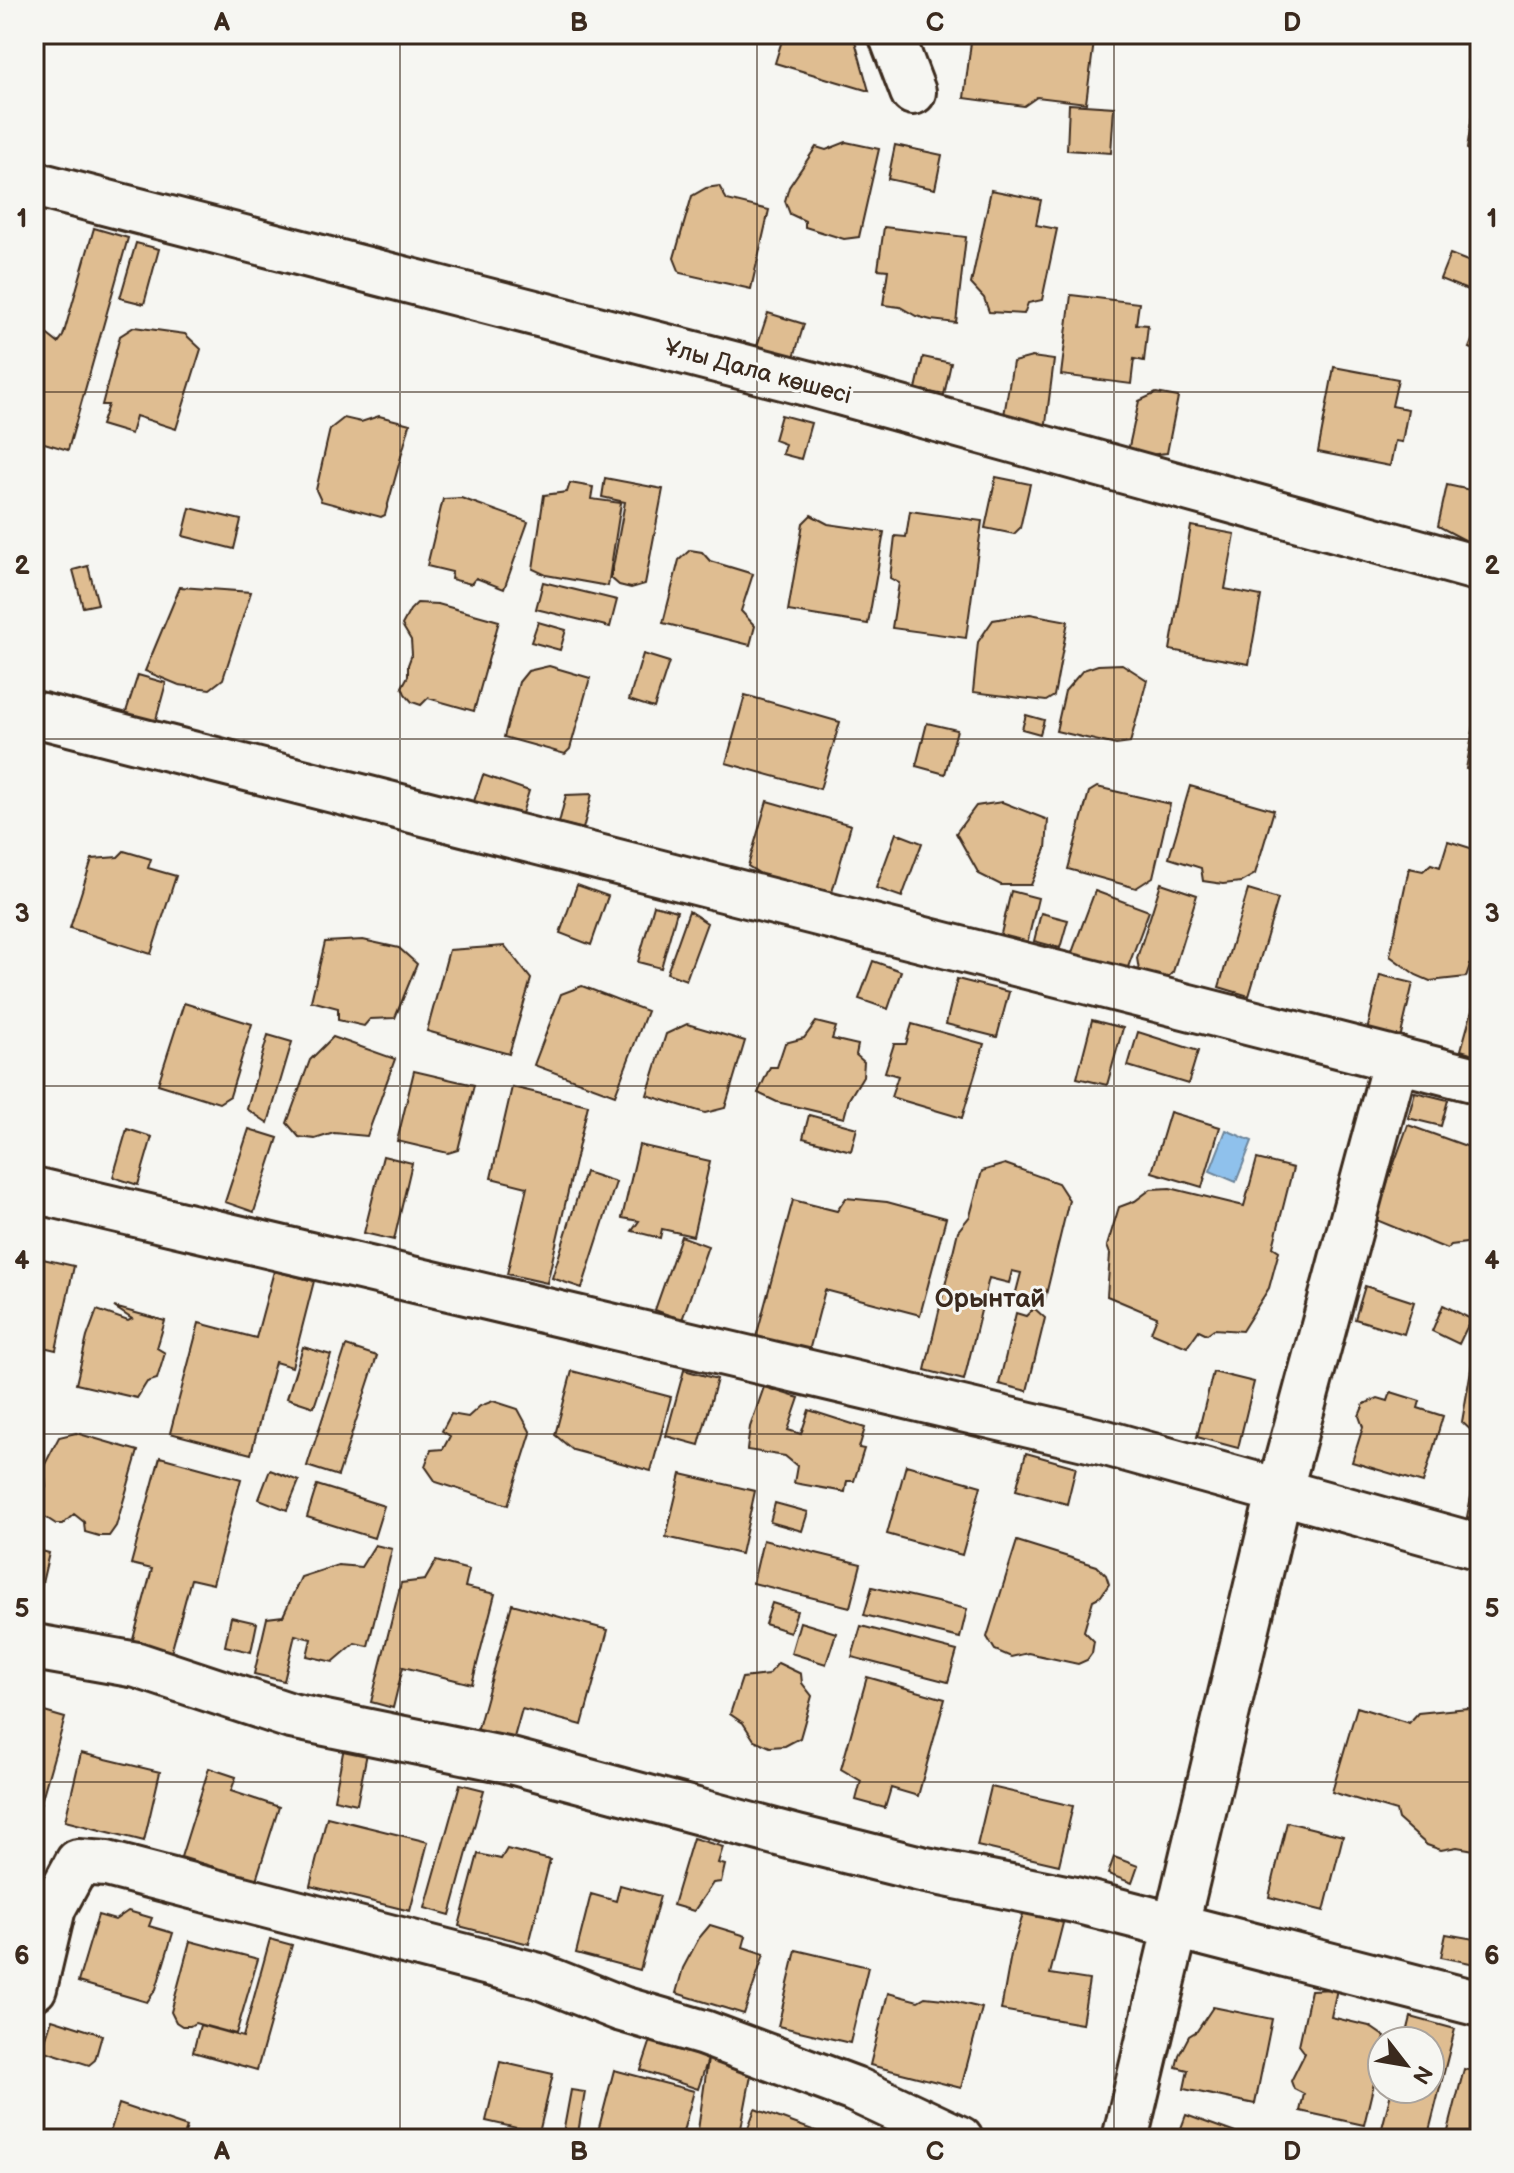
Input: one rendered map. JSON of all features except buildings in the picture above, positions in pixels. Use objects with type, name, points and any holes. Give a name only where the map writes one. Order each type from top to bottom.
[{"type":"street","points":[[891,34],[913,92]]},
{"type":"street","name":"Ұлы Дала көшесі","points":[[34,184],[829,389],[1480,569]]},
{"type":"street","points":[[34,714],[1480,1081]]},
{"type":"street","points":[[1125,2139],[1280,1489],[1396,1059]]},
{"type":"street","points":[[34,1190],[1106,1443],[1480,1547]]},
{"type":"street","points":[[34,1647],[137,1665],[291,1716],[507,1760],[811,1842],[921,1869],[1075,1900],[1480,2004]]},
{"type":"street","points":[[34,1988],[53,1908],[78,1862],[107,1864],[539,1976],[622,2009],[704,2033],[854,2089],[960,2139]]},
{"type":"water","points":[[1226,1130],[1252,1141],[1236,1182],[1210,1171]]},
{"type":"district","name":"Орынтай","points":[[990,1298]]}]
